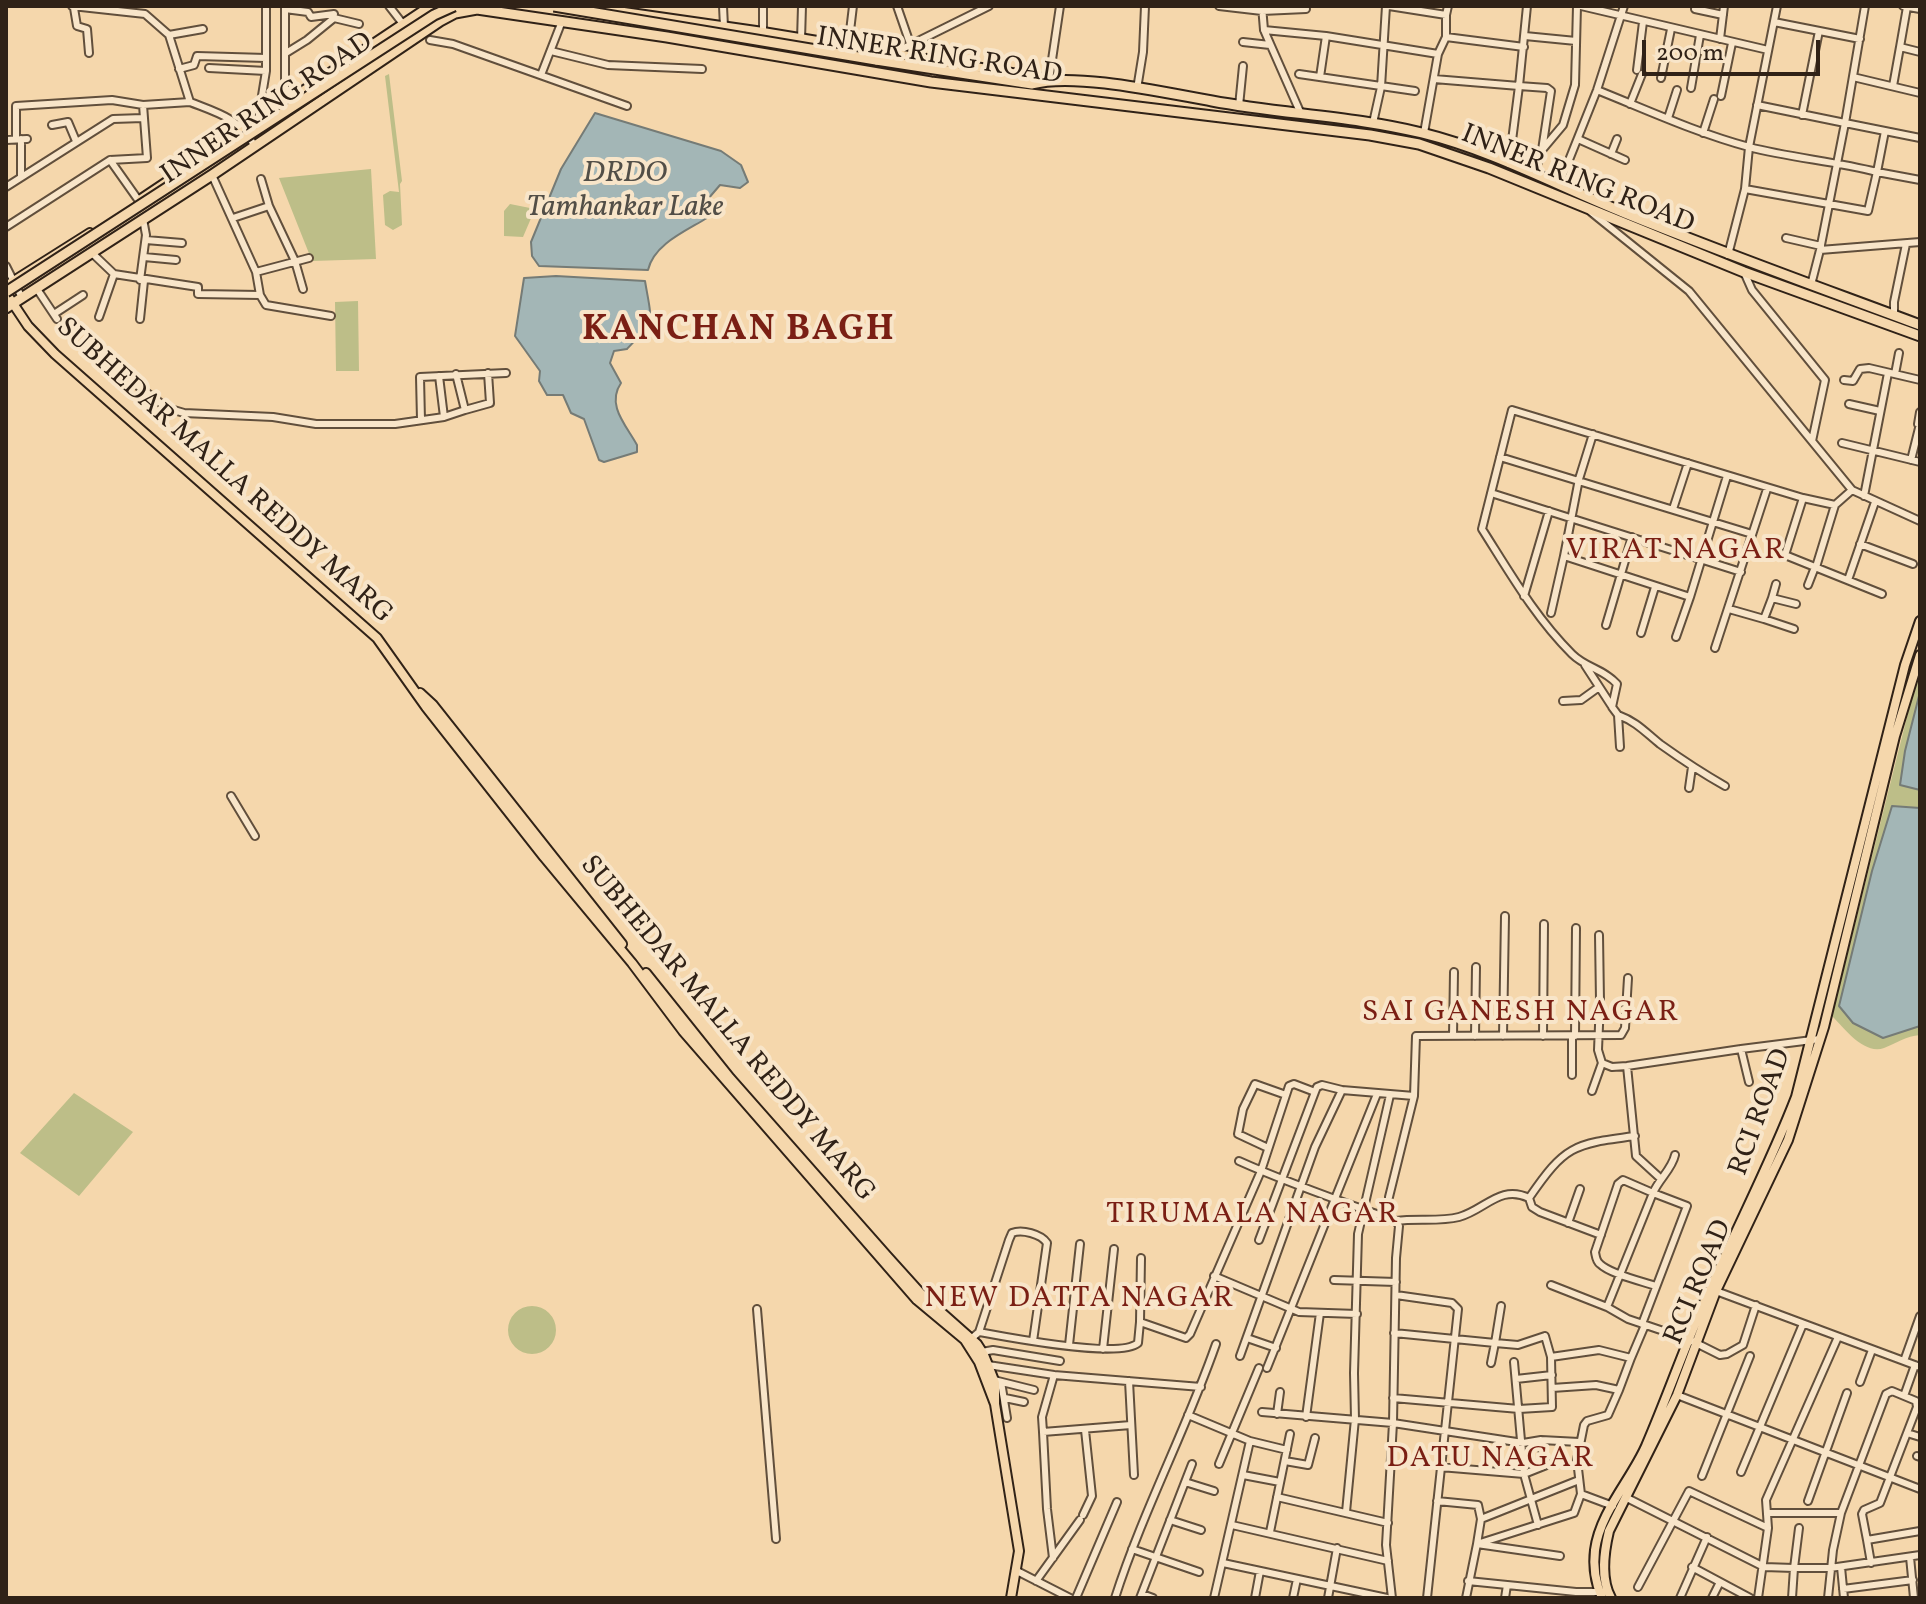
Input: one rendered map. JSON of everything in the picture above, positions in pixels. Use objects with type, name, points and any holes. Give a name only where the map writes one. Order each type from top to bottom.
[{"type":"highway","points":[[8,288],[434,15],[454,6]]},
{"type":"highway","points":[[554,6],[1032,84],[1049,80]]},
{"type":"highway","name":"INNER RING ROAD","points":[[9,306],[254,145],[430,39],[447,17],[467,8],[687,40],[1021,95],[1370,135],[1419,144],[1744,272],[1920,336]]},
{"type":"highway","points":[[674,38],[676,21]]},
{"type":"highway","points":[[687,40],[689,23]]},
{"type":"highway","name":"INNER RING ROAD","points":[[1049,80],[1137,89],[1424,133],[1534,174],[1728,255],[1920,325]]},
{"type":"main road","name":"INNER RING ROAD","points":[[8,288],[430,6]]},
{"type":"main road","name":"INNER RING ROAD","points":[[582,6],[763,32],[1049,80]]},
{"type":"main road","name":"SUBHEDAR MALLA REDDY MARG","points":[[8,288],[9,306],[55,354],[377,638],[544,857],[632,963],[683,1031],[917,1300],[965,1340],[979,1362],[995,1404],[1019,1551],[1013,1597]]},
{"type":"main road","name":"RCI ROAD","points":[[1605,1595],[1604,1555],[1609,1531],[1677,1395],[1710,1288],[1774,1154],[1816,1039],[1905,665],[1920,621]]},
{"type":"main road","name":"RCI ROAD","points":[[1605,1595],[1595,1573],[1595,1550],[1613,1506],[1642,1453],[1788,1140],[1895,736],[1920,655]]},
{"type":"main road","name":"SUBHEDAR MALLA REDDY MARG","points":[[410,684],[433,705],[730,1078],[924,1297],[976,1335],[998,1381],[995,1404]]},
{"type":"street","points":[[258,120],[266,71],[266,6]]},
{"type":"street","points":[[389,6],[403,24]]},
{"type":"street","points":[[723,6],[724,27]]},
{"type":"street","points":[[763,6],[763,32]]},
{"type":"street","points":[[801,40],[802,6]]},
{"type":"street","points":[[848,48],[853,6]]},
{"type":"street","points":[[897,6],[915,58]]},
{"type":"street","points":[[892,54],[989,6]]},
{"type":"street","points":[[1049,80],[1060,6]]},
{"type":"street","points":[[1137,89],[1143,52],[1145,6]]},
{"type":"street","points":[[1219,6],[1306,9]]},
{"type":"street","points":[[1373,123],[1381,87],[1388,6],[1446,15]]},
{"type":"street","points":[[1424,133],[1438,54],[1446,37],[1448,6]]},
{"type":"street","points":[[1509,164],[1527,6]]},
{"type":"street","points":[[1542,150],[1563,125],[1575,85],[1579,6],[1768,50]]},
{"type":"street","points":[[1559,185],[1597,90],[1624,6]]},
{"type":"street","points":[[1720,39],[1724,6]]},
{"type":"street","points":[[1728,255],[1745,189],[1749,147],[1777,6]]},
{"type":"street","points":[[1810,286],[1838,162],[1865,6]]},
{"type":"street","points":[[1893,86],[1905,6],[1920,9]]},
{"type":"street","points":[[89,53],[87,29],[77,26],[73,7],[147,11],[169,35],[190,102]]},
{"type":"street","points":[[285,103],[285,7],[308,12],[311,17],[334,13],[359,24]]},
{"type":"street","points":[[1262,8],[1264,30],[1301,114]]},
{"type":"street","points":[[1695,9],[1723,15]]},
{"type":"street","points":[[286,53],[334,13]]},
{"type":"street","points":[[541,75],[562,21]]},
{"type":"street","points":[[1630,104],[1639,72],[1643,22]]},
{"type":"street","points":[[1774,22],[1860,39]]},
{"type":"street","points":[[169,35],[203,29]]},
{"type":"street","points":[[1661,78],[1671,29]]},
{"type":"street","points":[[1264,30],[1326,36],[1438,54]]},
{"type":"street","points":[[1802,115],[1819,31]]},
{"type":"street","points":[[1691,88],[1700,35]]},
{"type":"street","points":[[1320,77],[1326,36]]},
{"type":"street","points":[[1525,36],[1576,41]]},
{"type":"street","points":[[1446,37],[1524,47]]},
{"type":"street","points":[[430,39],[453,44],[627,106]]},
{"type":"street","points":[[1243,42],[1270,45]]},
{"type":"street","points":[[1703,133],[1718,98],[1732,43]]},
{"type":"street","points":[[1900,47],[1920,52]]},
{"type":"street","points":[[551,51],[608,65],[702,69]]},
{"type":"street","points":[[179,69],[194,65],[197,56],[266,58]]},
{"type":"street","points":[[1239,106],[1243,66]]},
{"type":"street","points":[[209,68],[266,71]]},
{"type":"street","points":[[1299,74],[1415,91]]},
{"type":"street","points":[[1853,77],[1920,93]]},
{"type":"street","points":[[1434,79],[1547,88],[1551,91],[1542,150],[1534,174]]},
{"type":"street","points":[[1597,90],[1703,133],[1749,147],[1920,180]]},
{"type":"street","points":[[1668,118],[1677,90]]},
{"type":"street","points":[[21,177],[21,139],[16,106],[112,100],[143,105],[190,102],[222,115],[245,129],[254,145]]},
{"type":"street","points":[[65,104],[76,141]]},
{"type":"street","points":[[6,227],[110,160],[147,158],[143,105]]},
{"type":"street","points":[[1757,105],[1920,138]]},
{"type":"street","points":[[6,187],[113,119],[143,118]]},
{"type":"street","points":[[52,125],[68,122]]},
{"type":"street","points":[[1745,189],[1868,211],[1885,131]]},
{"type":"street","points":[[6,140],[21,139]]},
{"type":"street","points":[[1578,139],[1625,160]]},
{"type":"street","points":[[1611,154],[1617,139]]},
{"type":"street","points":[[110,160],[139,201]]},
{"type":"street","points":[[212,175],[256,272],[260,295],[266,305],[331,316]]},
{"type":"street","points":[[261,179],[269,206],[295,261],[303,289]]},
{"type":"street","points":[[233,218],[269,206]]},
{"type":"street","points":[[1585,208],[1689,291],[1852,490],[1920,521]]},
{"type":"street","points":[[140,319],[146,240],[143,219]]},
{"type":"street","points":[[1786,238],[1821,248],[1920,242]]},
{"type":"street","points":[[146,240],[182,243]]},
{"type":"street","points":[[1892,327],[1906,244]]},
{"type":"street","points":[[91,252],[114,274],[198,287],[198,294],[260,295]]},
{"type":"street","points":[[144,257],[176,260]]},
{"type":"street","points":[[256,272],[309,258]]},
{"type":"street","points":[[6,266],[8,288],[22,298]]},
{"type":"street","points":[[1744,272],[1752,290],[1825,380]]},
{"type":"street","points":[[99,317],[114,274]]},
{"type":"street","points":[[37,289],[55,317],[83,295]]},
{"type":"street","points":[[1864,496],[1880,411],[1899,353]]},
{"type":"street","points":[[1825,380],[1853,381],[1860,369],[1864,368],[1920,380]]},
{"type":"street","points":[[138,386],[167,408],[184,413],[350,425],[395,424],[444,417],[490,403],[488,373]]},
{"type":"street","points":[[421,420],[420,377],[506,373]]},
{"type":"street","points":[[456,374],[465,410]]},
{"type":"street","points":[[439,376],[444,417]]},
{"type":"street","points":[[1812,441],[1825,380]]},
{"type":"street","points":[[1849,404],[1880,411]]},
{"type":"street","points":[[1620,747],[1618,715],[1585,665],[1538,617],[1482,529],[1512,410],[1767,489],[1835,505]]},
{"type":"street","points":[[1911,460],[1920,412]]},
{"type":"street","points":[[1551,613],[1579,479],[1593,434]]},
{"type":"street","points":[[1842,443],[1920,462]]},
{"type":"street","points":[[1500,457],[1752,534]]},
{"type":"street","points":[[1673,509],[1688,463]]},
{"type":"street","points":[[1676,637],[1727,476]]},
{"type":"street","points":[[1715,648],[1767,489]]},
{"type":"street","points":[[1808,585],[1835,505],[1852,490]]},
{"type":"street","points":[[1491,493],[1741,572]]},
{"type":"street","points":[[1803,498],[1785,555],[1882,594]]},
{"type":"street","points":[[1848,580],[1875,502]]},
{"type":"street","points":[[1524,596],[1549,511]]},
{"type":"street","points":[[1606,625],[1632,537]]},
{"type":"street","points":[[1860,544],[1913,564]]},
{"type":"street","points":[[1564,556],[1690,597]]},
{"type":"street","points":[[1764,619],[1776,584]]},
{"type":"street","points":[[1641,633],[1655,587]]},
{"type":"street","points":[[1772,598],[1796,604]]},
{"type":"street","points":[[1729,609],[1794,629]]},
{"type":"street","points":[[1585,665],[1608,674],[1617,684],[1612,707]]},
{"type":"street","points":[[1563,701],[1581,700],[1599,687]]},
{"type":"street","points":[[1618,715],[1636,721],[1648,735],[1725,786]]},
{"type":"street","points":[[1689,788],[1692,767]]},
{"type":"street","points":[[231,796],[255,836]]},
{"type":"street","points":[[1503,1036],[1505,916]]},
{"type":"street","points":[[1543,1036],[1544,924]]},
{"type":"street","points":[[1572,1075],[1576,928]]},
{"type":"street","points":[[1592,1091],[1602,1063],[1598,1050],[1599,935]]},
{"type":"street","points":[[1475,1036],[1476,967]]},
{"type":"street","points":[[1453,1036],[1454,972]]},
{"type":"street","points":[[1389,1197],[1414,1096],[1416,1036],[1621,1035],[1624,1032],[1628,978]]},
{"type":"street","points":[[1602,1063],[1612,1067],[1627,1066],[1816,1039]]},
{"type":"street","points":[[1741,1049],[1749,1082]]},
{"type":"street","points":[[1627,1066],[1636,1156],[1660,1178]]},
{"type":"street","points":[[1268,1148],[1238,1134],[1243,1109],[1255,1084],[1286,1095]]},
{"type":"street","points":[[1140,1322],[1186,1338],[1190,1334],[1261,1171],[1289,1086],[1294,1084],[1315,1092]]},
{"type":"street","points":[[1259,1240],[1320,1085],[1342,1090],[1414,1096]]},
{"type":"street","points":[[1240,1356],[1315,1147],[1342,1090]]},
{"type":"street","points":[[1267,1368],[1377,1094]]},
{"type":"street","points":[[1346,1512],[1355,1419],[1358,1234],[1390,1095]]},
{"type":"street","points":[[1529,1198],[1554,1163],[1566,1153],[1597,1141],[1635,1136]]},
{"type":"street","points":[[1607,1307],[1653,1193],[1660,1178],[1673,1164],[1675,1155]]},
{"type":"street","points":[[1239,1161],[1283,1181],[1396,1221],[1460,1217],[1499,1195],[1529,1198]]},
{"type":"street","points":[[1477,1544],[1574,1513],[1581,1494],[1579,1442],[1587,1421],[1608,1415],[1687,1206],[1623,1180],[1595,1252],[1599,1264],[1656,1286]]},
{"type":"street","points":[[1568,1223],[1580,1189]]},
{"type":"street","points":[[1529,1198],[1532,1207],[1540,1212],[1601,1235]]},
{"type":"street","points":[[1223,1563],[1389,1598],[1388,1523],[1399,1226],[1396,1221]]},
{"type":"street","points":[[1033,1341],[1047,1243],[1043,1237],[1019,1231],[1012,1233],[976,1335],[1103,1349],[1134,1347],[1139,1339],[1141,1258]]},
{"type":"street","points":[[1069,1345],[1080,1244]]},
{"type":"street","points":[[1103,1349],[1114,1249]]},
{"type":"street","points":[[1214,1276],[1291,1310],[1357,1314]]},
{"type":"street","points":[[1334,1280],[1396,1282]]},
{"type":"street","points":[[1551,1285],[1643,1324],[1693,1341],[1720,1355],[1743,1345],[1756,1305]]},
{"type":"street","points":[[1716,1291],[1917,1366],[1904,1396]]},
{"type":"street","points":[[1396,1295],[1456,1304],[1427,1598]]},
{"type":"street","points":[[1491,1363],[1501,1306]]},
{"type":"street","points":[[757,1309],[776,1539]]},
{"type":"street","points":[[1306,1417],[1320,1313]]},
{"type":"street","points":[[1904,1361],[1920,1316]]},
{"type":"street","points":[[1741,1472],[1803,1324]]},
{"type":"street","points":[[1393,1398],[1519,1409],[1552,1407],[1551,1357],[1545,1336],[1518,1345],[1394,1333]]},
{"type":"street","points":[[1758,1598],[1768,1528],[1766,1500],[1838,1337]]},
{"type":"street","points":[[1247,1338],[1276,1348]]},
{"type":"street","points":[[1115,1598],[1216,1344]]},
{"type":"street","points":[[982,1352],[993,1350],[1060,1361]]},
{"type":"street","points":[[1551,1357],[1599,1350],[1631,1358]]},
{"type":"street","points":[[1860,1382],[1872,1350]]},
{"type":"street","points":[[1702,1476],[1750,1356]]},
{"type":"street","points":[[1514,1362],[1524,1474],[1538,1525]]},
{"type":"street","points":[[988,1365],[1054,1375],[1201,1387]]},
{"type":"street","points":[[1219,1464],[1259,1368]]},
{"type":"street","points":[[1053,1558],[1042,1417],[1054,1375]]},
{"type":"street","points":[[1516,1379],[1552,1375]]},
{"type":"street","points":[[998,1381],[1034,1390]]},
{"type":"street","points":[[998,1381],[1005,1398],[1007,1418]]},
{"type":"street","points":[[1129,1381],[1134,1475]]},
{"type":"street","points":[[1552,1388],[1596,1385],[1619,1390]]},
{"type":"street","points":[[1828,1598],[1830,1568],[1841,1513],[1886,1394],[1892,1391],[1918,1403],[1880,1503],[1862,1514],[1871,1563]]},
{"type":"street","points":[[1277,1414],[1280,1392]]},
{"type":"street","points":[[1808,1501],[1847,1393]]},
{"type":"street","points":[[1677,1395],[1920,1489]]},
{"type":"street","points":[[1005,1398],[1024,1402]]},
{"type":"street","points":[[1262,1412],[1436,1428],[1523,1443],[1541,1440],[1579,1442]]},
{"type":"street","points":[[1188,1415],[1250,1441],[1287,1450]]},
{"type":"street","points":[[1043,1432],[1131,1425]]},
{"type":"street","points":[[1036,1581],[1082,1518],[1092,1496],[1085,1430]]},
{"type":"street","points":[[1907,1433],[1920,1437]]},
{"type":"street","points":[[1270,1532],[1290,1434]]},
{"type":"street","points":[[1285,1461],[1308,1465],[1315,1438]]},
{"type":"street","points":[[1541,1440],[1544,1466]]},
{"type":"street","points":[[1214,1598],[1250,1441]]},
{"type":"street","points":[[1440,1467],[1524,1474],[1554,1462]]},
{"type":"street","points":[[1153,1598],[1141,1596],[1192,1464]]},
{"type":"street","points":[[1243,1475],[1280,1482]]},
{"type":"street","points":[[1481,1519],[1579,1480]]},
{"type":"street","points":[[1185,1482],[1214,1491]]},
{"type":"street","points":[[1638,1587],[1689,1491],[1768,1528]]},
{"type":"street","points":[[1581,1494],[1613,1506]]},
{"type":"street","points":[[1277,1497],[1388,1523]]},
{"type":"street","points":[[1627,1498],[1764,1567],[1830,1568],[1920,1555]]},
{"type":"street","points":[[1437,1501],[1478,1505],[1481,1519],[1466,1598]]},
{"type":"street","points":[[1076,1598],[1117,1502]]},
{"type":"street","points":[[1767,1513],[1841,1513]]},
{"type":"street","points":[[1170,1520],[1201,1530]]},
{"type":"street","points":[[1232,1525],[1388,1561]]},
{"type":"street","points":[[1792,1598],[1799,1528]]},
{"type":"street","points":[[1867,1540],[1920,1531]]},
{"type":"street","points":[[1680,1598],[1707,1537]]},
{"type":"street","points":[[1477,1544],[1560,1556]]},
{"type":"street","points":[[1328,1598],[1337,1548]]},
{"type":"street","points":[[1132,1549],[1199,1572]]},
{"type":"street","points":[[1910,1557],[1914,1598]]},
{"type":"street","points":[[1692,1567],[1747,1597]]},
{"type":"street","points":[[1841,1567],[1844,1598]]},
{"type":"street","points":[[1015,1570],[1070,1598]]},
{"type":"street","points":[[1255,1598],[1260,1571]]},
{"type":"street","points":[[1293,1598],[1297,1579]]},
{"type":"street","points":[[1843,1589],[1913,1580]]},
{"type":"street","points":[[1468,1581],[1605,1595]]},
{"type":"street","points":[[1712,1598],[1720,1582]]},
{"type":"street","points":[[1505,1598],[1507,1585]]},
{"type":"green space","points":[[389,74],[402,181],[402,225],[393,230],[385,225],[383,195],[390,191],[399,192],[385,76]]},
{"type":"green space","points":[[371,169],[376,259],[312,261],[279,178]]},
{"type":"green space","points":[[510,204],[535,209],[523,237],[504,236],[504,211]]},
{"type":"green space","points":[[358,301],[359,371],[336,371],[335,302]]},
{"type":"green space","points":[[1920,675],[1920,1035],[1884,1048],[1869,1048],[1855,1040],[1832,1016]]},
{"type":"green space","points":[[74,1093],[133,1132],[79,1196],[20,1153]]},
{"type":"green space","points":[[532,1306],[541,1307],[549,1313],[555,1321],[555,1339],[549,1347],[541,1353],[532,1354],[523,1353],[515,1347],[509,1339],[508,1330],[509,1321],[515,1313],[523,1307]]},
{"type":"water","name":"DRDO Tamhankar Lake","points":[[595,113],[721,151],[741,165],[748,182],[740,188],[720,185],[708,199],[707,218],[664,246],[651,261],[648,270],[539,266],[532,256],[531,242],[561,169]]},
{"type":"water","name":"DRDO Tamhankar Lake","points":[[556,276],[645,281],[650,319],[627,349],[614,351],[610,363],[621,383],[617,391],[617,407],[637,445],[637,452],[604,462],[599,460],[584,419],[571,413],[563,395],[547,395],[539,381],[540,371],[515,336],[524,278]]},
{"type":"water","points":[[1920,692],[1920,790],[1900,785]]},
{"type":"water","points":[[1892,806],[1920,808],[1920,1026],[1883,1038],[1853,1023],[1839,1006],[1872,871]]},
{"type":"district","name":"KANCHAN BAGH","points":[[739,332]]},
{"type":"district","name":"VIRAT NAGAR","points":[[1676,552]]},
{"type":"district","name":"SAI GANESH NAGAR","points":[[1521,1014]]},
{"type":"district","name":"TIRUMALA NAGAR","points":[[1253,1216]]},
{"type":"district","name":"NEW DATTA NAGAR","points":[[1080,1300]]},
{"type":"district","name":"DATU NAGAR","points":[[1491,1460]]}]
